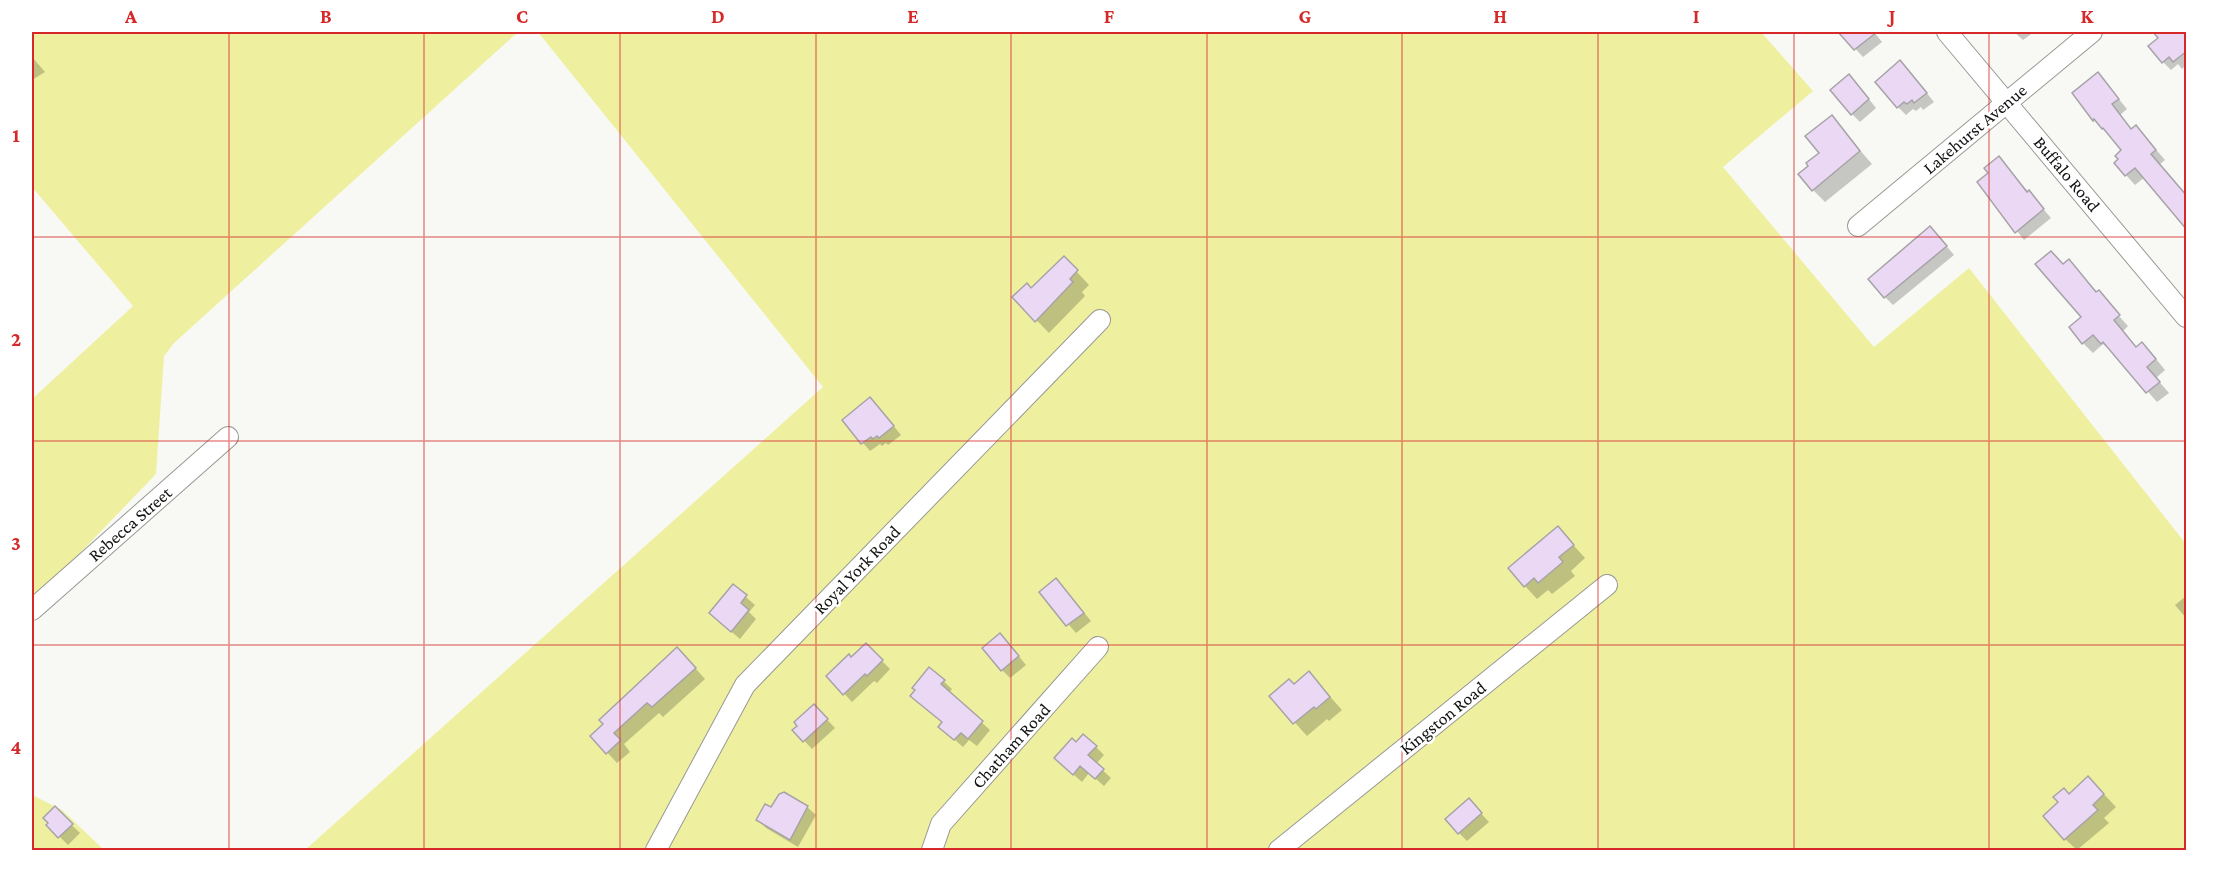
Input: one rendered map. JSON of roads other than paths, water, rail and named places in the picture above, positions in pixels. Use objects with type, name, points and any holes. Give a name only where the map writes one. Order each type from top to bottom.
[{"type":"street","name":"Buffalo Road","points":[[1947,32],[2187,317]]},
{"type":"street","name":"Lakehurst Avenue","points":[[1858,226],[2092,32]]},
{"type":"street","name":"Royal York Road","points":[[656,850],[746,686],[1100,320]]},
{"type":"street","name":"Rebecca Street","points":[[32,610],[228,437]]},
{"type":"street","name":"Kingston Road","points":[[1279,850],[1607,585]]},
{"type":"street","name":"Chatham Road","points":[[932,850],[941,824],[1098,647]]}]
